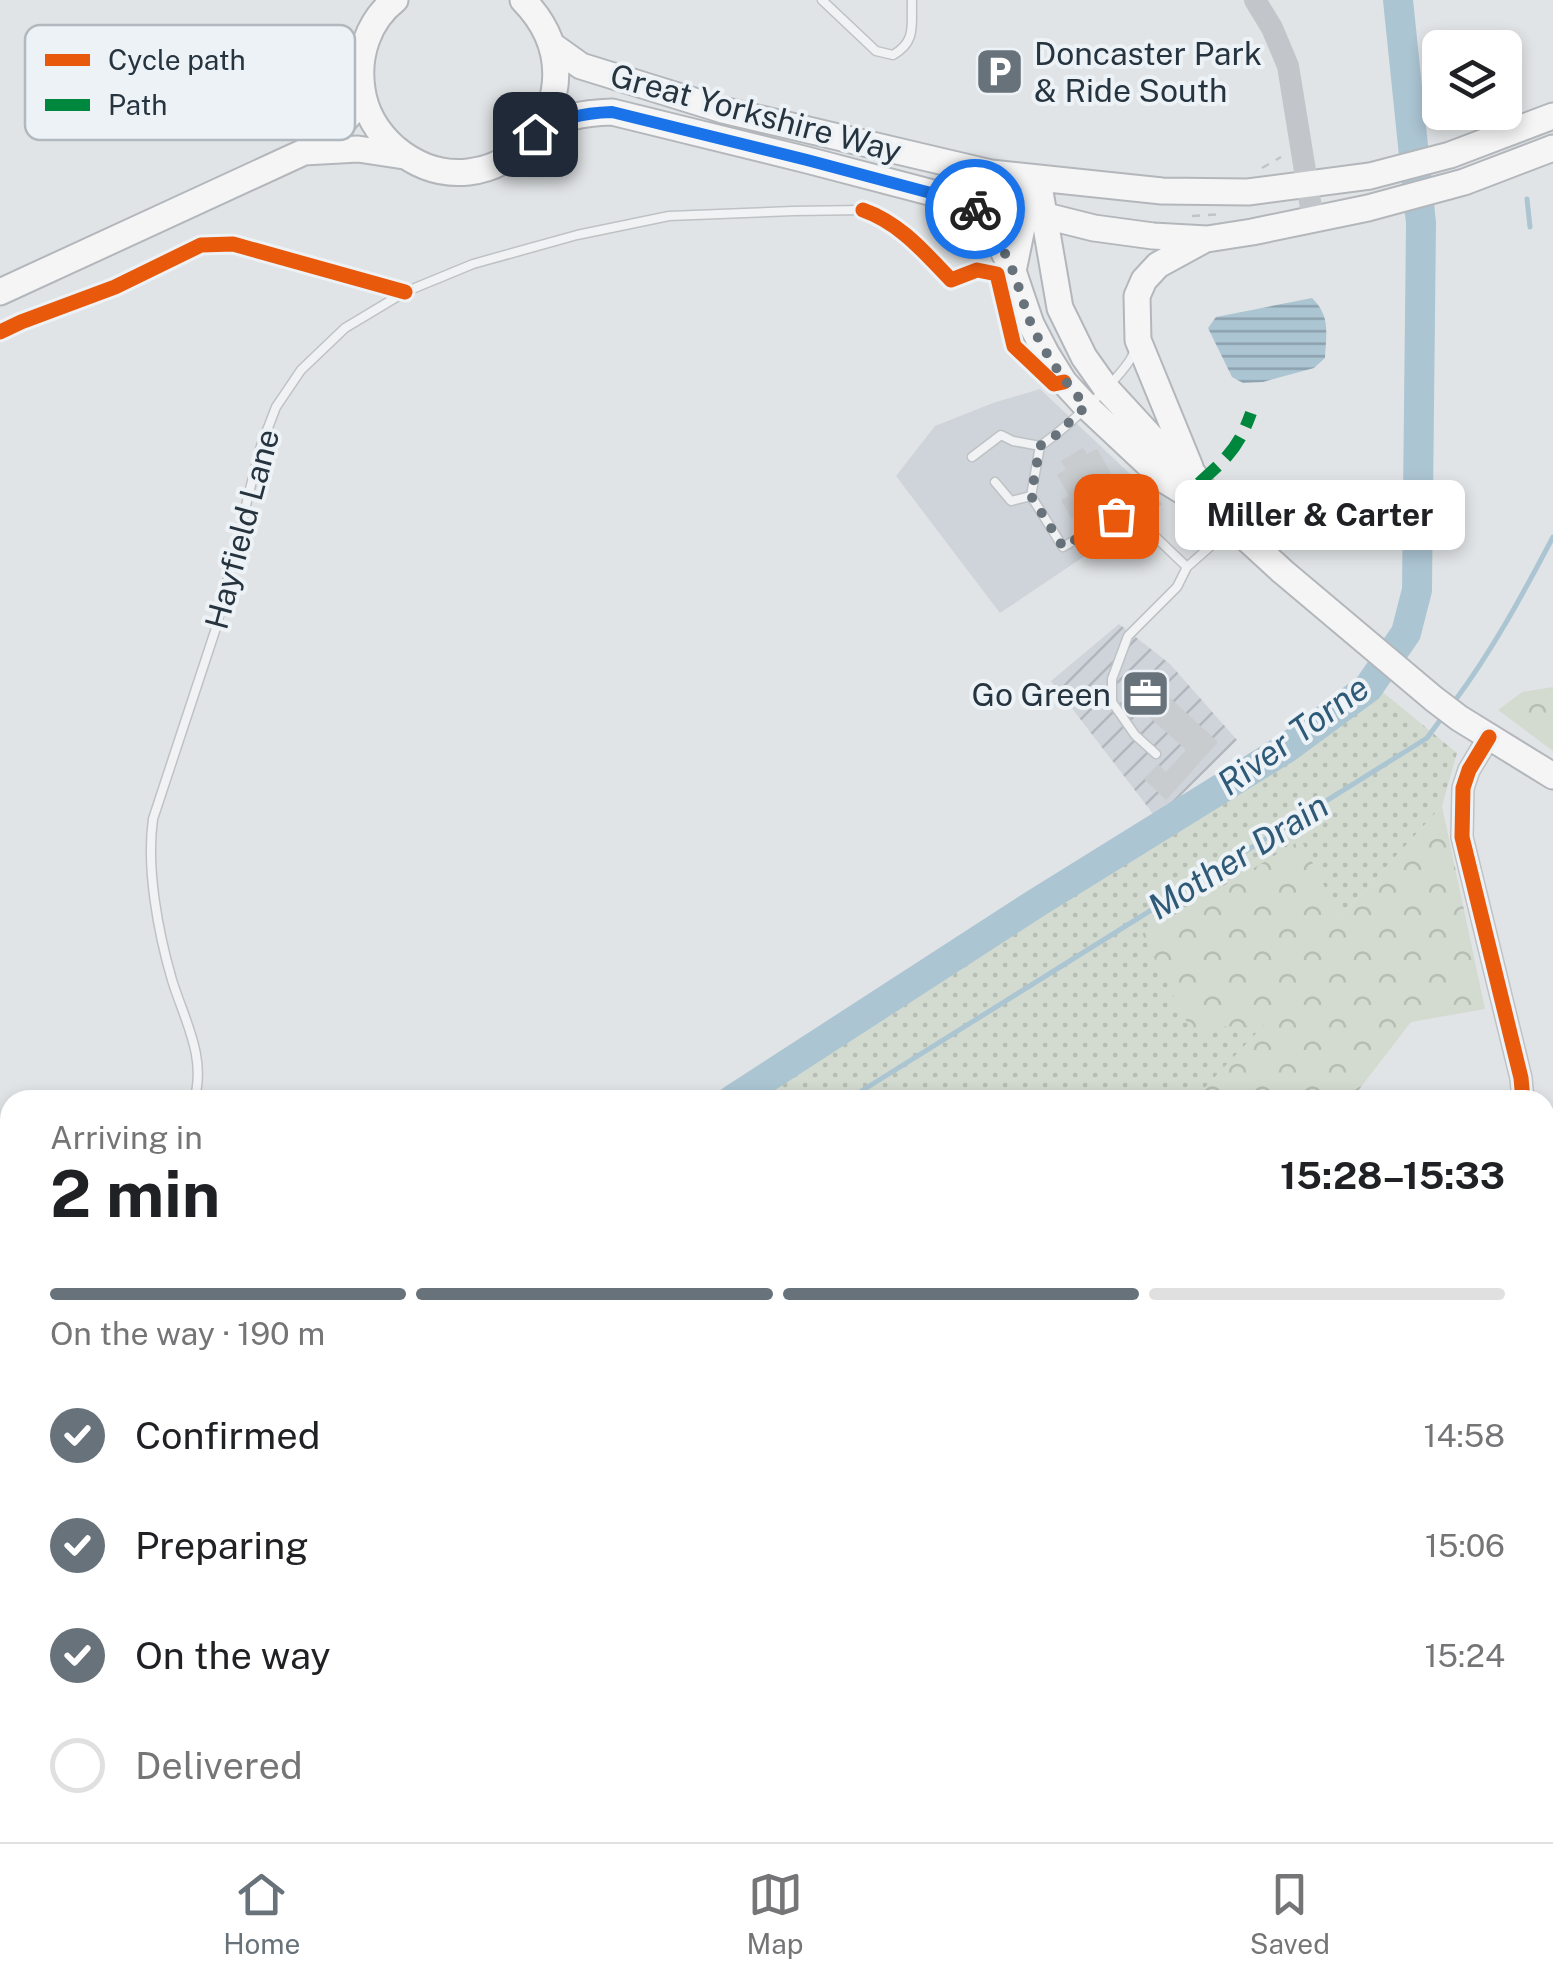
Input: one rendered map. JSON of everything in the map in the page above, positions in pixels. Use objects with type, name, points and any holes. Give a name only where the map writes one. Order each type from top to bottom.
[{"type":"highway","points":[[391,2],[366,39],[362,58],[363,98],[372,120],[386,140],[405,156],[423,165],[464,172],[504,162],[535,134],[548,114],[555,92],[556,69],[552,46],[532,5]]},
{"type":"highway","name":"Great Yorkshire Way","points":[[552,46],[581,66],[723,110],[991,174],[1162,191],[1248,192],[1370,176],[1450,155],[1553,116]]},
{"type":"highway","points":[[355,108],[363,98]]},
{"type":"highway","name":"Great Yorkshire Way","points":[[535,134],[583,113],[612,112],[972,204],[1105,230],[1207,239],[1368,208],[1464,182],[1553,148]]},
{"type":"highway","points":[[0,292],[304,152],[321,140]]},
{"type":"highway","points":[[304,152],[358,149],[405,156]]},
{"type":"highway","points":[[1038,180],[1036,215],[1060,308],[1084,356],[1106,388],[1152,438],[1194,475]]},
{"type":"highway","points":[[972,204],[998,238],[1046,353],[1064,382],[1086,406],[1166,481],[1227,520],[1434,699],[1553,776]]},
{"type":"highway","points":[[1014,271],[1036,215]]},
{"type":"highway","points":[[1207,239],[1158,265],[1144,280],[1137,296],[1138,340],[1194,475],[1227,520]]},
{"type":"main road","points":[[1256,0],[1288,66],[1313,220]]},
{"type":"street","points":[[1489,736],[1463,788],[1462,837],[1522,1090]]},
{"type":"lane","points":[[822,0],[876,51],[893,55],[908,45],[912,0]]},
{"type":"lane","name":"Hayfield Lane","points":[[197,1090],[197,1052],[172,978],[149,845],[153,819],[216,628],[261,446],[276,406],[301,370],[345,328],[405,292],[473,264],[577,234],[669,216],[863,210]]},
{"type":"lane","points":[[972,457],[1002,435],[1040,446],[1056,435],[1120,375],[1131,361],[1138,340]]},
{"type":"lane","points":[[1040,446],[1031,496],[1063,547],[1116,516]]},
{"type":"lane","points":[[995,482],[1011,501],[1031,496]]},
{"type":"lane","points":[[1156,754],[1134,735],[1112,702],[1112,680],[1128,636],[1177,587],[1186,567],[1227,520]]},
{"type":"lane","points":[[1144,526],[1186,567]]},
{"type":"shaded area","points":[[1040,389],[1162,504],[1000,613],[896,476],[935,426]]},
{"type":"shaded area","points":[[1119,624],[1170,664],[1237,740],[1157,819],[1051,681]]},
{"type":"green space","points":[[1553,687],[1553,751],[1498,710],[1522,692]]},
{"type":"green space","points":[[1379,689],[1457,753],[1442,806],[1339,918],[1265,1025],[1203,1090],[771,1090],[1322,738]]},
{"type":"green space","points":[[1442,806],[1485,1009],[1411,1022],[1359,1090],[1202,1090],[1264,1025],[1190,1028],[1142,934],[1301,840],[1340,917]]},
{"type":"water","points":[[1312,298],[1325,319],[1325,358],[1314,368],[1263,382],[1243,383],[1232,377],[1208,328],[1216,317]]},
{"type":"building","points":[[1083,448],[1087,454],[1097,449],[1125,498],[1103,511],[1099,503],[1072,519],[1061,500],[1069,496],[1057,475],[1066,469],[1061,461]]},
{"type":"building","points":[[1145,675],[1218,742],[1166,800],[1144,779],[1158,764],[1166,772],[1186,750],[1126,696]]},
{"type":"waterway","name":"River Torne","points":[[747,1090],[1038,902],[1288,747],[1368,688],[1406,633],[1417,590],[1421,223],[1398,0]]},
{"type":"waterway","points":[[1527,199],[1530,227]]},
{"type":"waterway","name":"Mother Drain","points":[[1454,702],[1519,601],[1553,537]]},
{"type":"waterway","name":"Mother Drain","points":[[863,1090],[1427,738],[1444,715]]},
{"type":"marked path","points":[[1199,483],[1231,452],[1251,413]]},
{"type":"cycle path","points":[[863,210],[900,230],[951,280],[977,270],[997,274],[1014,346],[1054,384],[1064,382]]},
{"type":"cycle path","points":[[0,332],[115,287],[201,245],[233,244],[405,292]]},
{"type":"cycle path","points":[[1489,737],[1463,788],[1462,837],[1522,1090]]},
{"type":"way so far","points":[[975,209],[998,238],[1046,353],[1064,382],[1086,406],[1040,446],[1031,496],[1063,547],[1116,516]]},
{"type":"place","name":"Doncaster Park & Ride South","points":[[999,71]]},
{"type":"place","name":"Miller & Carter","points":[[1116,516]]},
{"type":"place","name":"Go Green","points":[[1146,694]]},
{"type":"route","points":[[535,134],[583,113],[612,112],[873,177],[972,204],[975,209]]}]
